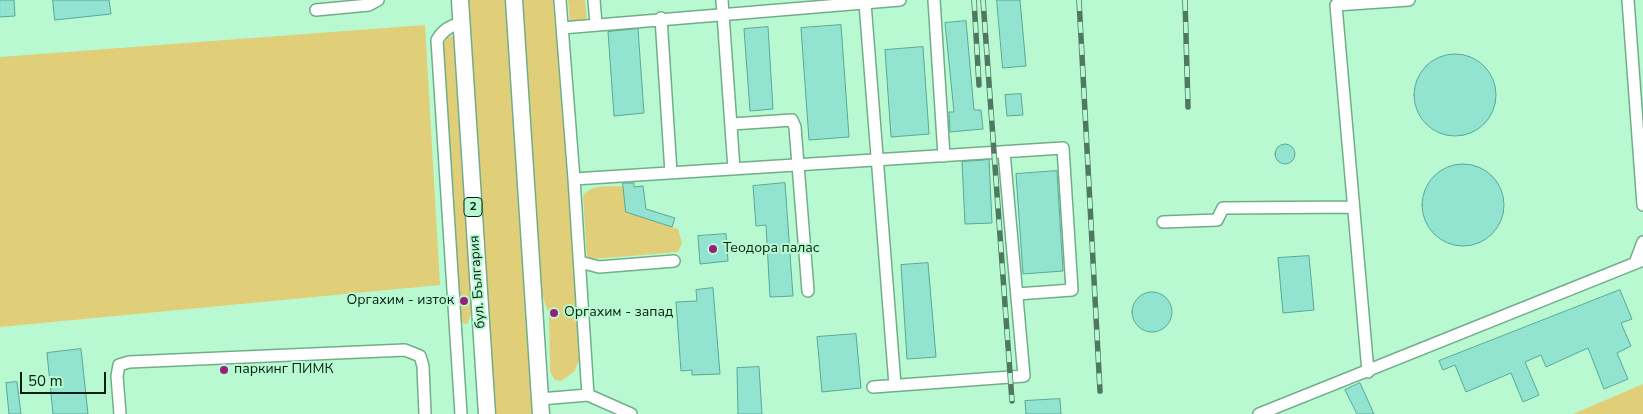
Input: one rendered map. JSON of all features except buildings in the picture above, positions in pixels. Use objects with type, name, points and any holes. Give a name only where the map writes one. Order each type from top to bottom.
[{"type":"highway","name":"бул. България","points":[[460,0],[487,414]]},
{"type":"highway","points":[[514,0],[540,407]]},
{"type":"street","points":[[316,10],[369,5],[378,0]]},
{"type":"street","points":[[560,0],[588,395]]},
{"type":"street","points":[[594,0],[596,24]]},
{"type":"street","points":[[722,0],[734,169]]},
{"type":"street","points":[[562,28],[829,3],[900,0]]},
{"type":"street","points":[[934,0],[944,156]]},
{"type":"street","points":[[1368,372],[1352,207],[1336,4],[1409,0]]},
{"type":"street","points":[[1628,0],[1643,205]]},
{"type":"street","points":[[864,3],[895,385]]},
{"type":"street","points":[[661,18],[671,173]]},
{"type":"street","points":[[461,414],[437,40],[442,32],[451,25],[462,23]]},
{"type":"street","points":[[732,124],[792,120],[795,127],[808,291]]},
{"type":"street","points":[[574,179],[1063,148],[1072,290],[1017,294]]},
{"type":"street","points":[[873,386],[1024,376],[1004,152]]},
{"type":"street","points":[[1162,222],[1217,220],[1223,208],[1352,207]]},
{"type":"street","points":[[1259,414],[1639,262],[1643,242]]},
{"type":"street","points":[[580,262],[599,266],[674,261]]},
{"type":"street","points":[[120,414],[117,376],[119,365],[129,362],[405,350],[420,356],[424,366],[425,414]]},
{"type":"street","points":[[540,407],[588,395],[630,414]]},
{"type":"shaded area","points":[[465,0],[506,0],[534,414],[493,414]]},
{"type":"shaded area","points":[[521,0],[553,0],[568,173],[579,361],[574,372],[561,381],[555,380],[550,371],[549,314],[538,283]]},
{"type":"shaded area","points":[[568,0],[585,0],[587,20],[570,22]]},
{"type":"shaded area","points":[[425,25],[440,285],[0,327],[0,57]]},
{"type":"shaded area","points":[[455,35],[473,310],[467,324],[462,323],[456,307],[441,48],[447,38]]},
{"type":"shaded area","points":[[624,186],[626,212],[678,229],[682,243],[678,252],[587,258],[583,196],[596,187]]},
{"type":"shaded area","points":[[1643,384],[1643,414],[1573,414]]},
{"type":"railway","points":[[974,0],[979,85]]},
{"type":"railway","points":[[983,0],[1012,401]]},
{"type":"railway","points":[[1079,0],[1100,391]]},
{"type":"railway","points":[[1185,0],[1188,107]]},
{"type":"place","name":"Теодора палас","points":[[713,249]]},
{"type":"place","name":"Оргахим - изток","points":[[464,301]]},
{"type":"place","name":"Оргахим - запад","points":[[554,313]]},
{"type":"place","name":"паркинг ПИМК","points":[[224,370]]}]
